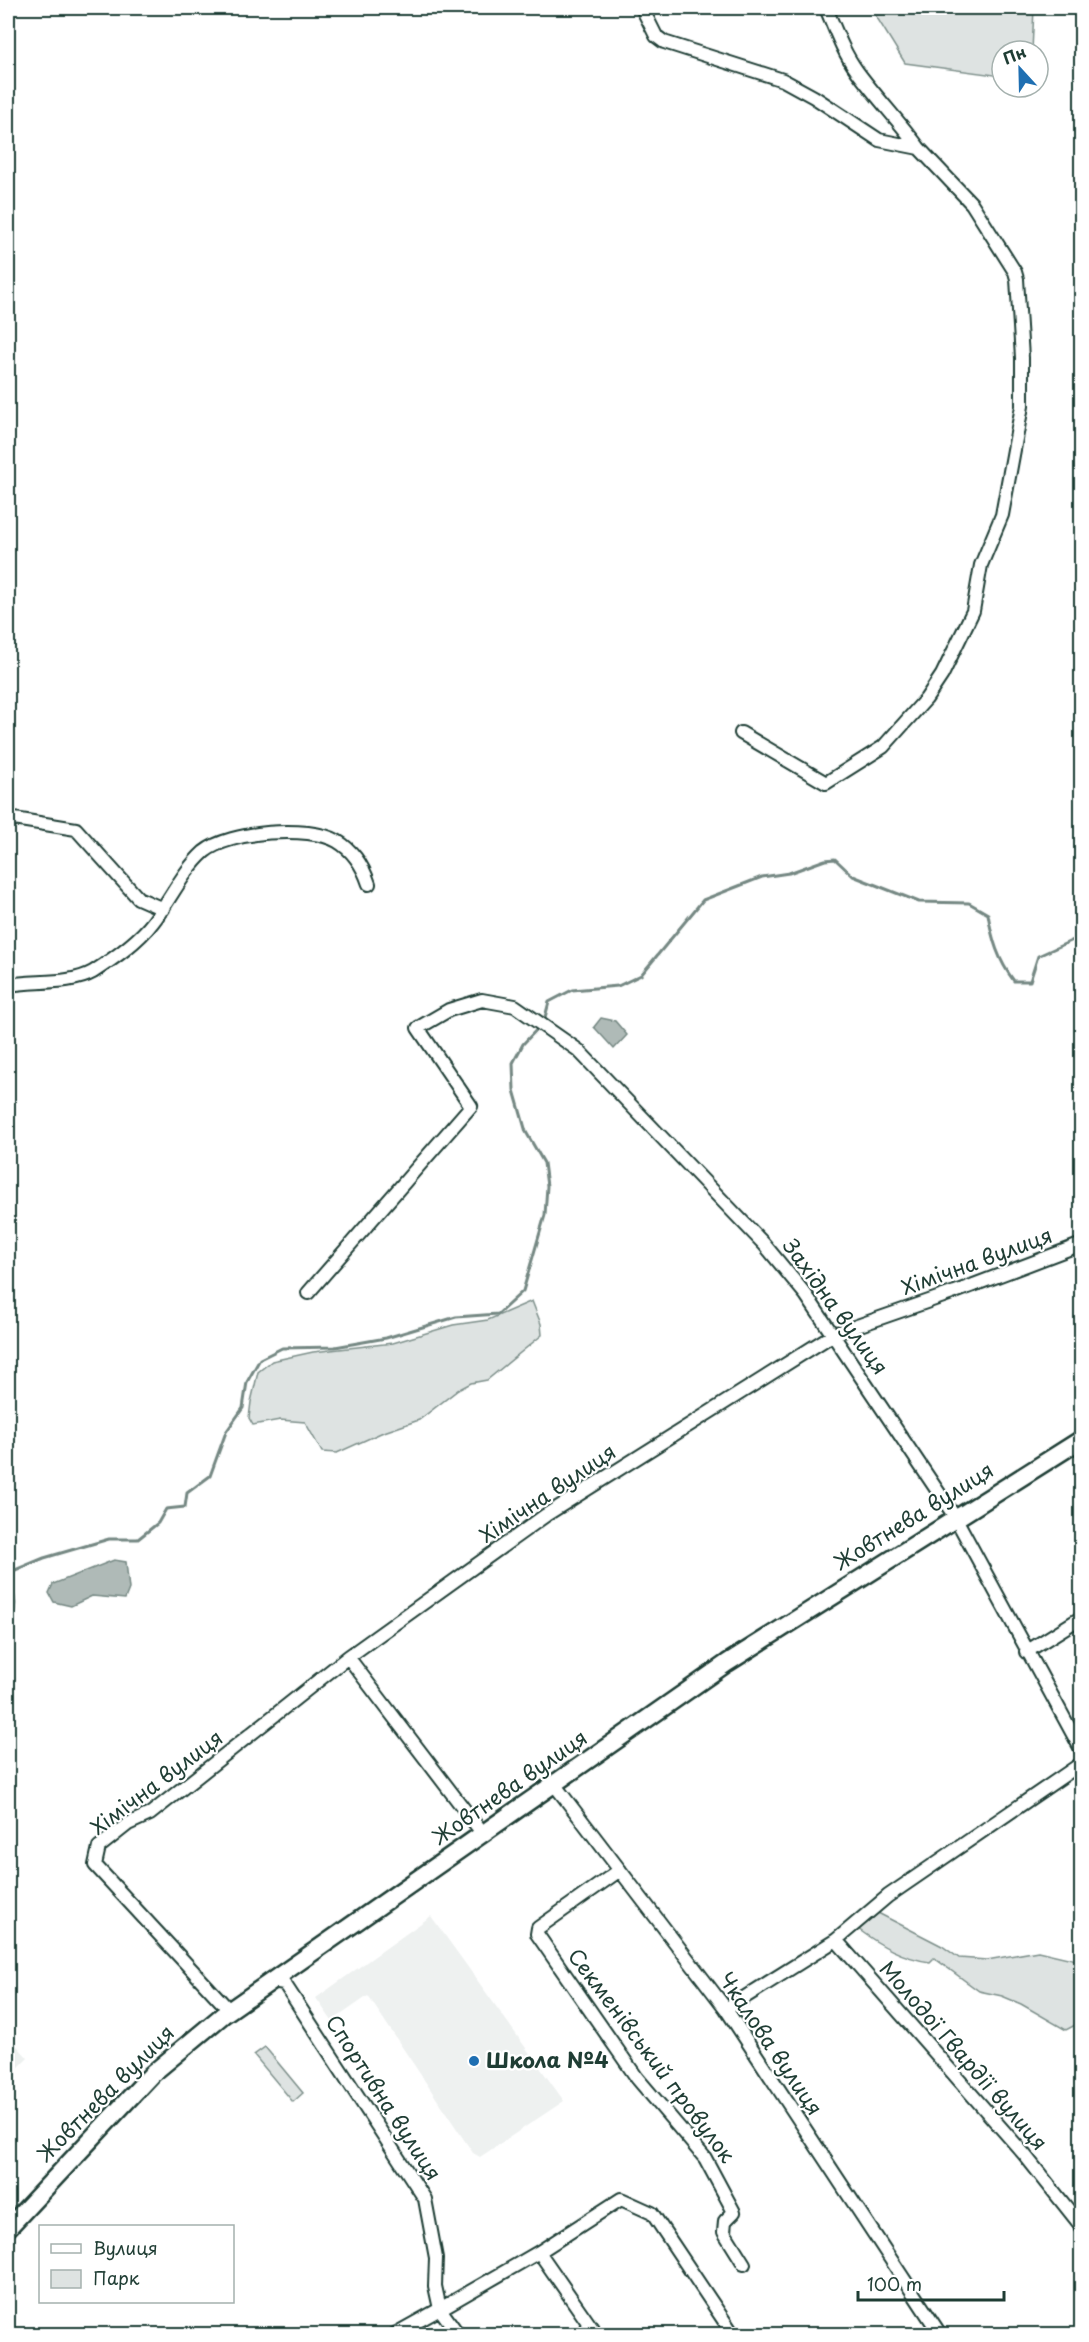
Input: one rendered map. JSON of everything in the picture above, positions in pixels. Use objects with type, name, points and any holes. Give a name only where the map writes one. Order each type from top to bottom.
[{"type":"main road","name":"Жовтнева вулиця","points":[[8,2228],[152,2074],[230,2010],[726,1663],[1082,1438]]},
{"type":"street","points":[[642,8],[656,36],[664,42],[783,80],[814,97],[879,140],[919,148]]},
{"type":"street","points":[[741,733],[826,783],[883,747],[926,699],[942,675],[973,611],[981,565],[1002,515],[1022,406],[1019,298],[1015,272],[972,204],[919,148],[857,70],[838,38],[826,8]]},
{"type":"street","points":[[8,818],[76,829],[138,898],[162,909]]},
{"type":"street","points":[[8,985],[67,980],[88,974],[137,939],[204,853],[242,836],[297,832],[335,840],[351,850],[363,867],[369,884]]},
{"type":"street","name":"Західна вулиця","points":[[308,1293],[471,1106],[418,1028],[448,1011],[482,1000],[515,1006],[578,1050],[764,1244],[806,1295],[955,1517],[1026,1652],[1082,1751]]},
{"type":"street","name":"Хімічна вулиця","points":[[230,2010],[94,1865],[99,1847],[128,1824],[150,1814],[348,1657],[546,1515],[834,1334],[956,1292],[1082,1244]]},
{"type":"street","points":[[1026,1652],[1082,1617]]},
{"type":"street","points":[[348,1657],[483,1834]]},
{"type":"street","points":[[726,2009],[836,1940],[888,1896],[1082,1764]]},
{"type":"street","name":"Чкалова вулиця","points":[[554,1784],[726,2009],[940,2334]]},
{"type":"street","name":"Секменівський провулок","points":[[620,1870],[538,1928],[537,1934],[637,2078],[705,2158],[734,2212],[725,2221],[724,2232],[744,2264]]},
{"type":"street","name":"Молодої Гвардії вулиця","points":[[836,1940],[1024,2154],[1082,2227]]},
{"type":"street","name":"Спортивна вулиця","points":[[272,1981],[284,1983],[425,2199],[436,2258],[435,2286],[440,2309]]},
{"type":"street","points":[[395,2334],[539,2252],[621,2199],[652,2213],[733,2334]]},
{"type":"street","points":[[539,2252],[596,2334]]},
{"type":"street","points":[[440,2309],[458,2334]]},
{"type":"shaded area","points":[[601,1018],[615,1021],[627,1035],[614,1049],[594,1027]]},
{"type":"shaded area","points":[[114,1560],[126,1562],[129,1589],[125,1599],[92,1596],[71,1606],[54,1602],[49,1593],[53,1584]]},
{"type":"shaded area","name":"Школа №4","points":[[431,1916],[564,2101],[480,2157],[473,2153],[368,1996],[332,2021],[316,1998]]},
{"type":"shaded area","points":[[8,2036],[28,2058],[8,2078]]},
{"type":"green space","points":[[871,8],[1034,8],[1033,39],[990,39],[990,74],[905,63]]},
{"type":"green space","points":[[532,1301],[541,1324],[542,1335],[487,1380],[471,1383],[458,1390],[419,1420],[381,1433],[337,1453],[322,1452],[305,1422],[280,1420],[253,1425],[249,1418],[258,1372],[272,1361],[313,1352],[393,1343],[453,1325],[488,1320]]},
{"type":"green space","points":[[8,1579],[16,1603],[14,1614],[8,1625]]},
{"type":"green space","points":[[878,1913],[942,1946],[959,1958],[987,1960],[1038,1951],[1081,1961],[1081,2022],[1066,2030],[1021,2004],[1002,1996],[979,1991],[934,1958],[930,1962],[920,1960],[884,1946],[858,1929]]},
{"type":"green space","points":[[265,2047],[303,2093],[293,2102],[254,2055]]},
{"type":"waterway","points":[[544,1021],[549,1002],[572,990],[618,986],[641,975],[703,900],[762,877],[789,873],[825,860],[835,859],[853,876],[919,902],[969,903],[988,914],[996,949],[1014,981],[1030,981],[1038,956],[1082,936]]},
{"type":"waterway","points":[[8,1573],[44,1558],[109,1539],[138,1539],[158,1523],[166,1509],[185,1507],[187,1493],[210,1476],[226,1432],[243,1408],[247,1382],[260,1359],[282,1348],[335,1347],[386,1338],[456,1317],[498,1314],[523,1291],[545,1215],[547,1186],[544,1163],[526,1132],[514,1090],[513,1063],[523,1044],[540,1026]]},
{"type":"place","name":"Школа №4","points":[[474,2061]]}]
